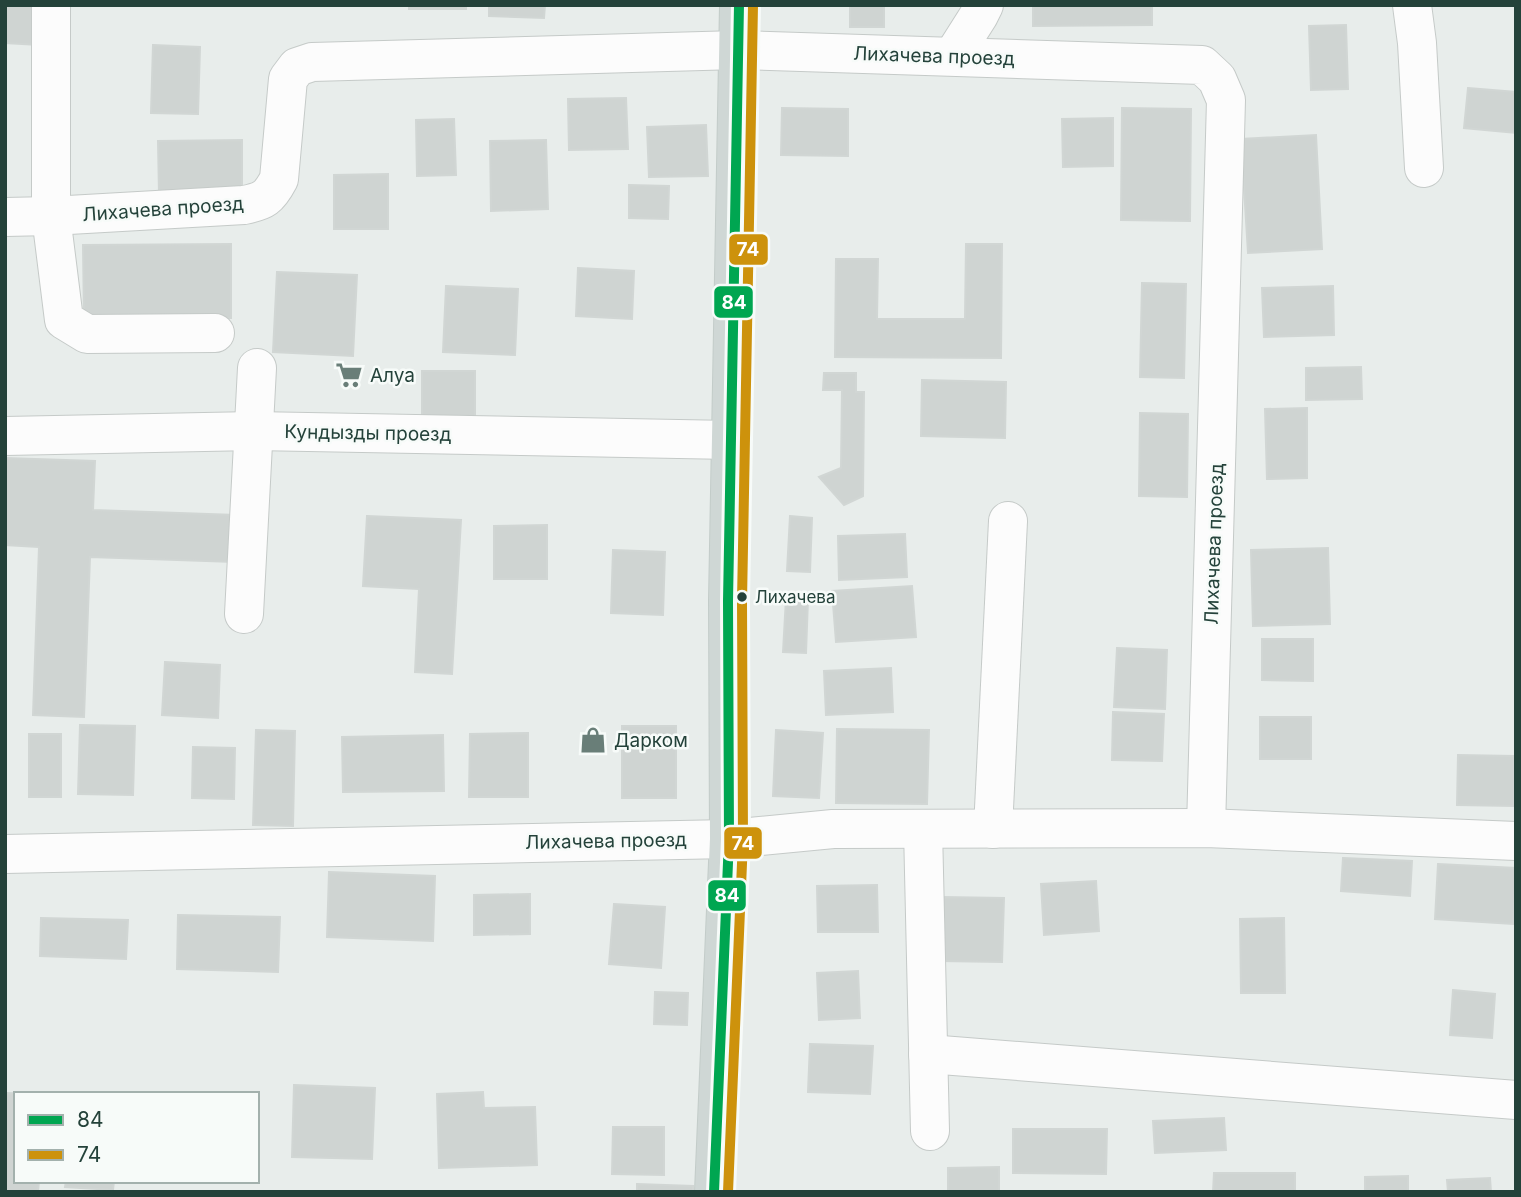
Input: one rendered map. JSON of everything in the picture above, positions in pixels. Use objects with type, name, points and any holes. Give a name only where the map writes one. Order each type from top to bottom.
[{"type":"main road","points":[[715,1192],[729,839],[728,601],[739,5]]},
{"type":"street","points":[[51,5],[51,216],[64,320],[87,334],[215,333]]},
{"type":"street","points":[[953,56],[984,5]]},
{"type":"street","points":[[1412,5],[1417,43],[1424,168]]},
{"type":"street","name":"Лихачева проезд","points":[[5,217],[244,205],[264,200],[279,178],[288,79],[298,67],[312,62],[738,50],[1202,65],[1217,79],[1226,100],[1206,828]]},
{"type":"street","points":[[244,614],[257,368]]},
{"type":"street","name":"Кундызды проезд","points":[[5,436],[254,431],[730,440]]},
{"type":"street","points":[[993,829],[1007,521]]},
{"type":"street","name":"Лихачева проезд","points":[[5,854],[729,839],[833,829],[1206,828],[1516,841]]},
{"type":"street","points":[[923,829],[930,1131]]},
{"type":"street","points":[[928,1054],[1516,1100]]},
{"type":"building","points":[[5,5],[41,5],[39,45],[5,43]]},
{"type":"building","points":[[409,5],[466,5],[466,9],[409,9]]},
{"type":"building","points":[[489,5],[545,5],[544,18],[489,16]]},
{"type":"building","points":[[850,5],[884,5],[884,27],[850,27]]},
{"type":"building","points":[[1033,5],[1152,5],[1152,25],[1033,26]]},
{"type":"building","points":[[1346,25],[1348,89],[1311,90],[1309,26]]},
{"type":"building","points":[[153,45],[200,47],[198,114],[151,113]]},
{"type":"building","points":[[1468,88],[1516,92],[1516,133],[1464,128]]},
{"type":"building","points":[[626,98],[628,149],[569,150],[568,99]]},
{"type":"building","points":[[782,108],[848,109],[848,156],[781,155]]},
{"type":"building","points":[[1122,108],[1191,109],[1190,221],[1121,220]]},
{"type":"building","points":[[1113,118],[1113,166],[1063,167],[1062,119]]},
{"type":"building","points":[[454,119],[456,175],[417,176],[416,120]]},
{"type":"building","points":[[706,125],[708,176],[649,177],[647,127]]},
{"type":"building","points":[[1316,135],[1322,249],[1248,253],[1241,139]]},
{"type":"building","points":[[242,140],[242,193],[159,194],[158,141]]},
{"type":"building","points":[[546,140],[548,209],[491,211],[490,141]]},
{"type":"building","points":[[388,174],[388,229],[334,229],[334,175]]},
{"type":"building","points":[[629,185],[669,186],[668,219],[629,218]]},
{"type":"building","points":[[231,244],[231,318],[84,319],[83,245]]},
{"type":"building","points":[[966,244],[1002,244],[1001,358],[835,357],[836,259],[878,259],[877,319],[965,319]]},
{"type":"building","points":[[578,268],[634,271],[632,319],[576,316]]},
{"type":"building","points":[[277,272],[357,275],[353,356],[273,352]]},
{"type":"building","points":[[1142,283],[1186,284],[1184,378],[1140,377]]},
{"type":"building","points":[[446,286],[518,289],[515,355],[443,352]]},
{"type":"building","points":[[1333,286],[1334,335],[1264,337],[1262,288]]},
{"type":"building","points":[[1361,367],[1362,399],[1306,400],[1306,368]]},
{"type":"building","points":[[422,371],[475,371],[475,425],[422,425]]},
{"type":"building","points":[[824,373],[856,373],[856,392],[864,392],[863,496],[844,505],[819,477],[841,468],[842,390],[823,390]]},
{"type":"building","points":[[922,380],[1006,382],[1005,438],[921,436]]},
{"type":"building","points":[[1307,408],[1307,478],[1267,479],[1265,409]]},
{"type":"building","points":[[1140,413],[1188,414],[1187,497],[1139,496]]},
{"type":"building","points":[[5,458],[95,461],[93,510],[236,515],[234,562],[90,557],[84,717],[33,715],[39,547],[5,545]]},
{"type":"building","points":[[367,516],[461,520],[452,674],[415,672],[419,589],[363,586]]},
{"type":"building","points":[[790,516],[812,518],[810,572],[787,571]]},
{"type":"building","points":[[547,525],[547,579],[494,579],[494,526]]},
{"type":"building","points":[[905,534],[907,577],[839,580],[838,536]]},
{"type":"building","points":[[1328,548],[1330,624],[1253,626],[1251,550]]},
{"type":"building","points":[[613,550],[665,552],[663,615],[611,613]]},
{"type":"building","points":[[912,586],[916,637],[836,642],[832,591]]},
{"type":"building","points":[[786,598],[808,599],[806,653],[783,652]]},
{"type":"building","points":[[1262,639],[1313,639],[1313,681],[1262,680]]},
{"type":"building","points":[[1117,648],[1167,650],[1165,709],[1114,707]]},
{"type":"building","points":[[165,662],[220,665],[218,718],[162,715]]},
{"type":"building","points":[[891,668],[893,712],[826,715],[824,671]]},
{"type":"building","points":[[1113,712],[1164,714],[1162,761],[1112,760]]},
{"type":"building","points":[[1260,717],[1311,717],[1311,759],[1260,759]]},
{"type":"building","points":[[80,725],[135,726],[133,795],[78,794]]},
{"type":"building","points":[[622,726],[676,726],[676,798],[622,798]]},
{"type":"building","points":[[837,729],[929,730],[927,804],[836,803]]},
{"type":"building","points":[[256,730],[295,731],[293,826],[253,825]]},
{"type":"building","points":[[776,730],[823,733],[819,798],[773,796]]},
{"type":"building","points":[[528,733],[528,797],[469,797],[470,734]]},
{"type":"building","points":[[29,734],[61,734],[61,797],[29,797]]},
{"type":"building","points":[[443,735],[444,791],[343,792],[342,737]]},
{"type":"building","points":[[193,747],[235,748],[234,799],[192,798]]},
{"type":"building","points":[[1458,755],[1514,756],[1514,806],[1457,805]]},
{"type":"building","points":[[1343,858],[1412,861],[1410,896],[1341,891]]},
{"type":"building","points":[[1438,864],[1516,868],[1513,924],[1435,919]]},
{"type":"building","points":[[329,872],[435,876],[433,941],[327,937]]},
{"type":"building","points":[[1096,881],[1099,931],[1044,935],[1041,884]]},
{"type":"building","points":[[877,885],[878,932],[818,932],[817,886]]},
{"type":"building","points":[[530,894],[530,934],[474,935],[474,895]]},
{"type":"building","points":[[942,897],[1004,898],[1002,962],[940,961]]},
{"type":"building","points":[[614,904],[665,907],[661,968],[609,964]]},
{"type":"building","points":[[178,915],[280,917],[278,972],[177,969]]},
{"type":"building","points":[[41,918],[128,920],[126,959],[40,956]]},
{"type":"building","points":[[1284,918],[1285,993],[1241,993],[1240,919]]},
{"type":"building","points":[[858,971],[860,1018],[819,1020],[817,973]]},
{"type":"building","points":[[1453,990],[1495,994],[1492,1038],[1450,1035]]},
{"type":"building","points":[[655,992],[688,993],[687,1025],[654,1024]]},
{"type":"building","points":[[810,1044],[873,1046],[870,1094],[808,1092]]},
{"type":"building","points":[[294,1085],[375,1088],[372,1159],[292,1157]]},
{"type":"building","points":[[483,1092],[484,1108],[535,1107],[537,1165],[439,1168],[437,1094]]},
{"type":"building","points":[[5,1093],[14,1093],[14,1183],[39,1183],[38,1192],[5,1192]]},
{"type":"building","points":[[1224,1118],[1226,1150],[1155,1153],[1153,1121]]},
{"type":"building","points":[[613,1127],[664,1127],[664,1175],[612,1174]]},
{"type":"building","points":[[1013,1129],[1107,1129],[1106,1174],[1013,1173]]},
{"type":"building","points":[[999,1167],[999,1192],[948,1192],[948,1168]]},
{"type":"building","points":[[1214,1173],[1295,1173],[1295,1192],[1213,1192]]},
{"type":"building","points":[[1408,1176],[1408,1192],[1365,1192],[1365,1177]]},
{"type":"building","points":[[1490,1178],[1491,1192],[1448,1192],[1447,1180]]},
{"type":"building","points":[[66,1183],[114,1183],[113,1190],[65,1187]]},
{"type":"building","points":[[637,1184],[693,1186],[693,1192],[637,1192]]},
{"type":"transit line","name":"84","points":[[714,1192],[729,839],[728,601],[739,5]]},
{"type":"transit line","name":"74","points":[[728,1192],[743,840],[742,601],[753,5]]},
{"type":"place","name":"Алуа","points":[[349,375]]},
{"type":"place","name":"Лихачева","points":[[742,597]]},
{"type":"place","name":"Дарком","points":[[593,740]]}]
